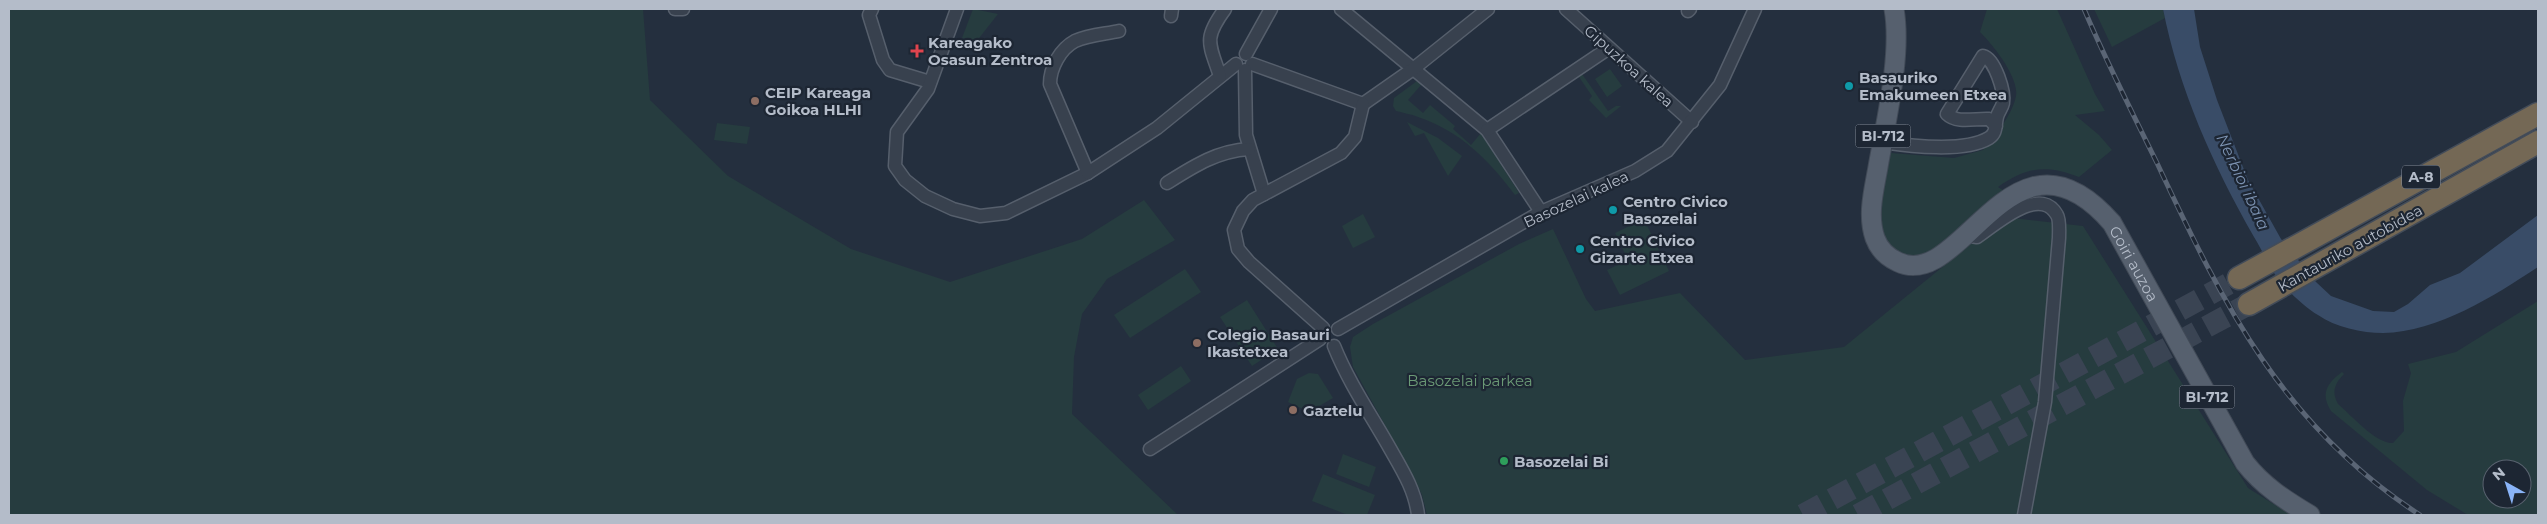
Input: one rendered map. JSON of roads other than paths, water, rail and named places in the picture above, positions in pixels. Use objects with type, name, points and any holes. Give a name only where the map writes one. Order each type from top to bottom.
[{"type":"highway","name":"Kantauriko autobidea","points":[[2245,275],[2538,114]]},
{"type":"highway","name":"Kantauriko autobidea","points":[[2258,300],[2538,142]]},
{"type":"main road","name":"BI-712","points":[[1882,142],[1896,44],[1894,9]]},
{"type":"main road","name":"Goiri auzoa","points":[[1882,142],[1872,206],[1872,222],[1875,238],[1880,249],[1890,258],[1903,264],[1913,266],[1937,258],[2012,196],[2027,188],[2043,184],[2070,190],[2098,207],[2112,223],[2212,407],[2245,463],[2258,479],[2273,492],[2310,515]]},
{"type":"street","points":[[675,9],[683,9]]},
{"type":"street","points":[[872,9],[869,16],[884,60],[890,70],[930,82]]},
{"type":"street","points":[[957,9],[928,89],[897,132],[895,166],[905,180],[925,196],[953,209],[980,216],[1006,213],[1088,173],[1157,128],[1220,76],[1245,63],[1363,104]]},
{"type":"street","points":[[1220,76],[1208,43],[1211,30],[1225,9]]},
{"type":"street","points":[[1264,194],[1246,135],[1245,63],[1271,9]]},
{"type":"street","points":[[1341,9],[1487,130],[1541,212]]},
{"type":"street","points":[[1334,346],[1324,345],[1321,334],[1249,262],[1238,249],[1234,230],[1243,211],[1253,200],[1341,152],[1351,144],[1363,104],[1413,69],[1488,9]]},
{"type":"street","name":"Gipuzkoa kalea","points":[[1566,9],[1692,122]]},
{"type":"street","name":"Basozelai kalea","points":[[1338,329],[1541,212],[1635,171],[1668,151],[1720,85],[1755,9]]},
{"type":"street","points":[[1088,173],[1050,84],[1050,71],[1055,62],[1074,42],[1119,31]]},
{"type":"street","points":[[1487,130],[1609,48]]},
{"type":"street","points":[[1882,142],[1940,147],[1960,145],[1989,138],[1994,133],[1996,126],[2003,97],[1996,72],[1988,58],[1983,56],[1947,114],[1950,117],[1964,120],[1989,119],[1996,126]]},
{"type":"street","points":[[1167,183],[1201,161],[1228,151],[1249,149]]},
{"type":"street","points":[[1968,232],[1971,236],[1977,237],[2027,204],[2039,203],[2051,208],[2058,216],[2060,238],[2045,402],[2024,515]]},
{"type":"street","points":[[1150,449],[1321,334],[1329,326],[1338,329],[1340,338],[1334,346]]},
{"type":"street","points":[[1334,346],[1344,370],[1416,497],[1418,515]]},
{"type":"water","name":"Nerbioi ibaia","points":[[2163,9],[2194,9],[2200,47],[2217,100],[2248,180],[2281,239],[2316,282],[2331,296],[2373,311],[2394,312],[2408,304],[2430,285],[2460,273],[2538,215],[2538,267],[2465,311],[2404,331],[2366,332],[2332,323],[2313,312],[2288,290],[2274,273],[2211,155],[2178,69]]},
{"type":"tunnel","points":[[1803,515],[2239,278]]},
{"type":"tunnel","points":[[1858,515],[2249,304]]},
{"type":"railway","points":[[2084,9],[2119,86],[2207,266],[2262,359],[2294,402],[2331,443],[2372,480],[2420,515]]},
{"type":"place","name":"Kareagako Osasun Zentroa","points":[[917,51]]},
{"type":"place","name":"Basauriko Emakumeen Etxea","points":[[1849,86]]},
{"type":"place","name":"CEIP Kareaga Goikoa HLHI","points":[[755,101]]},
{"type":"place","name":"Centro Civico Basozelai","points":[[1613,210]]},
{"type":"place","name":"Centro Civico Gizarte Etxea","points":[[1580,249]]},
{"type":"place","name":"Colegio Basauri Ikastetxea","points":[[1197,343]]},
{"type":"place","name":"Gaztelu","points":[[1293,410]]},
{"type":"place","name":"Basozelai Bi","points":[[1504,461]]},
{"type":"park label","name":"Basozelai parkea","points":[[1470,380]]}]
